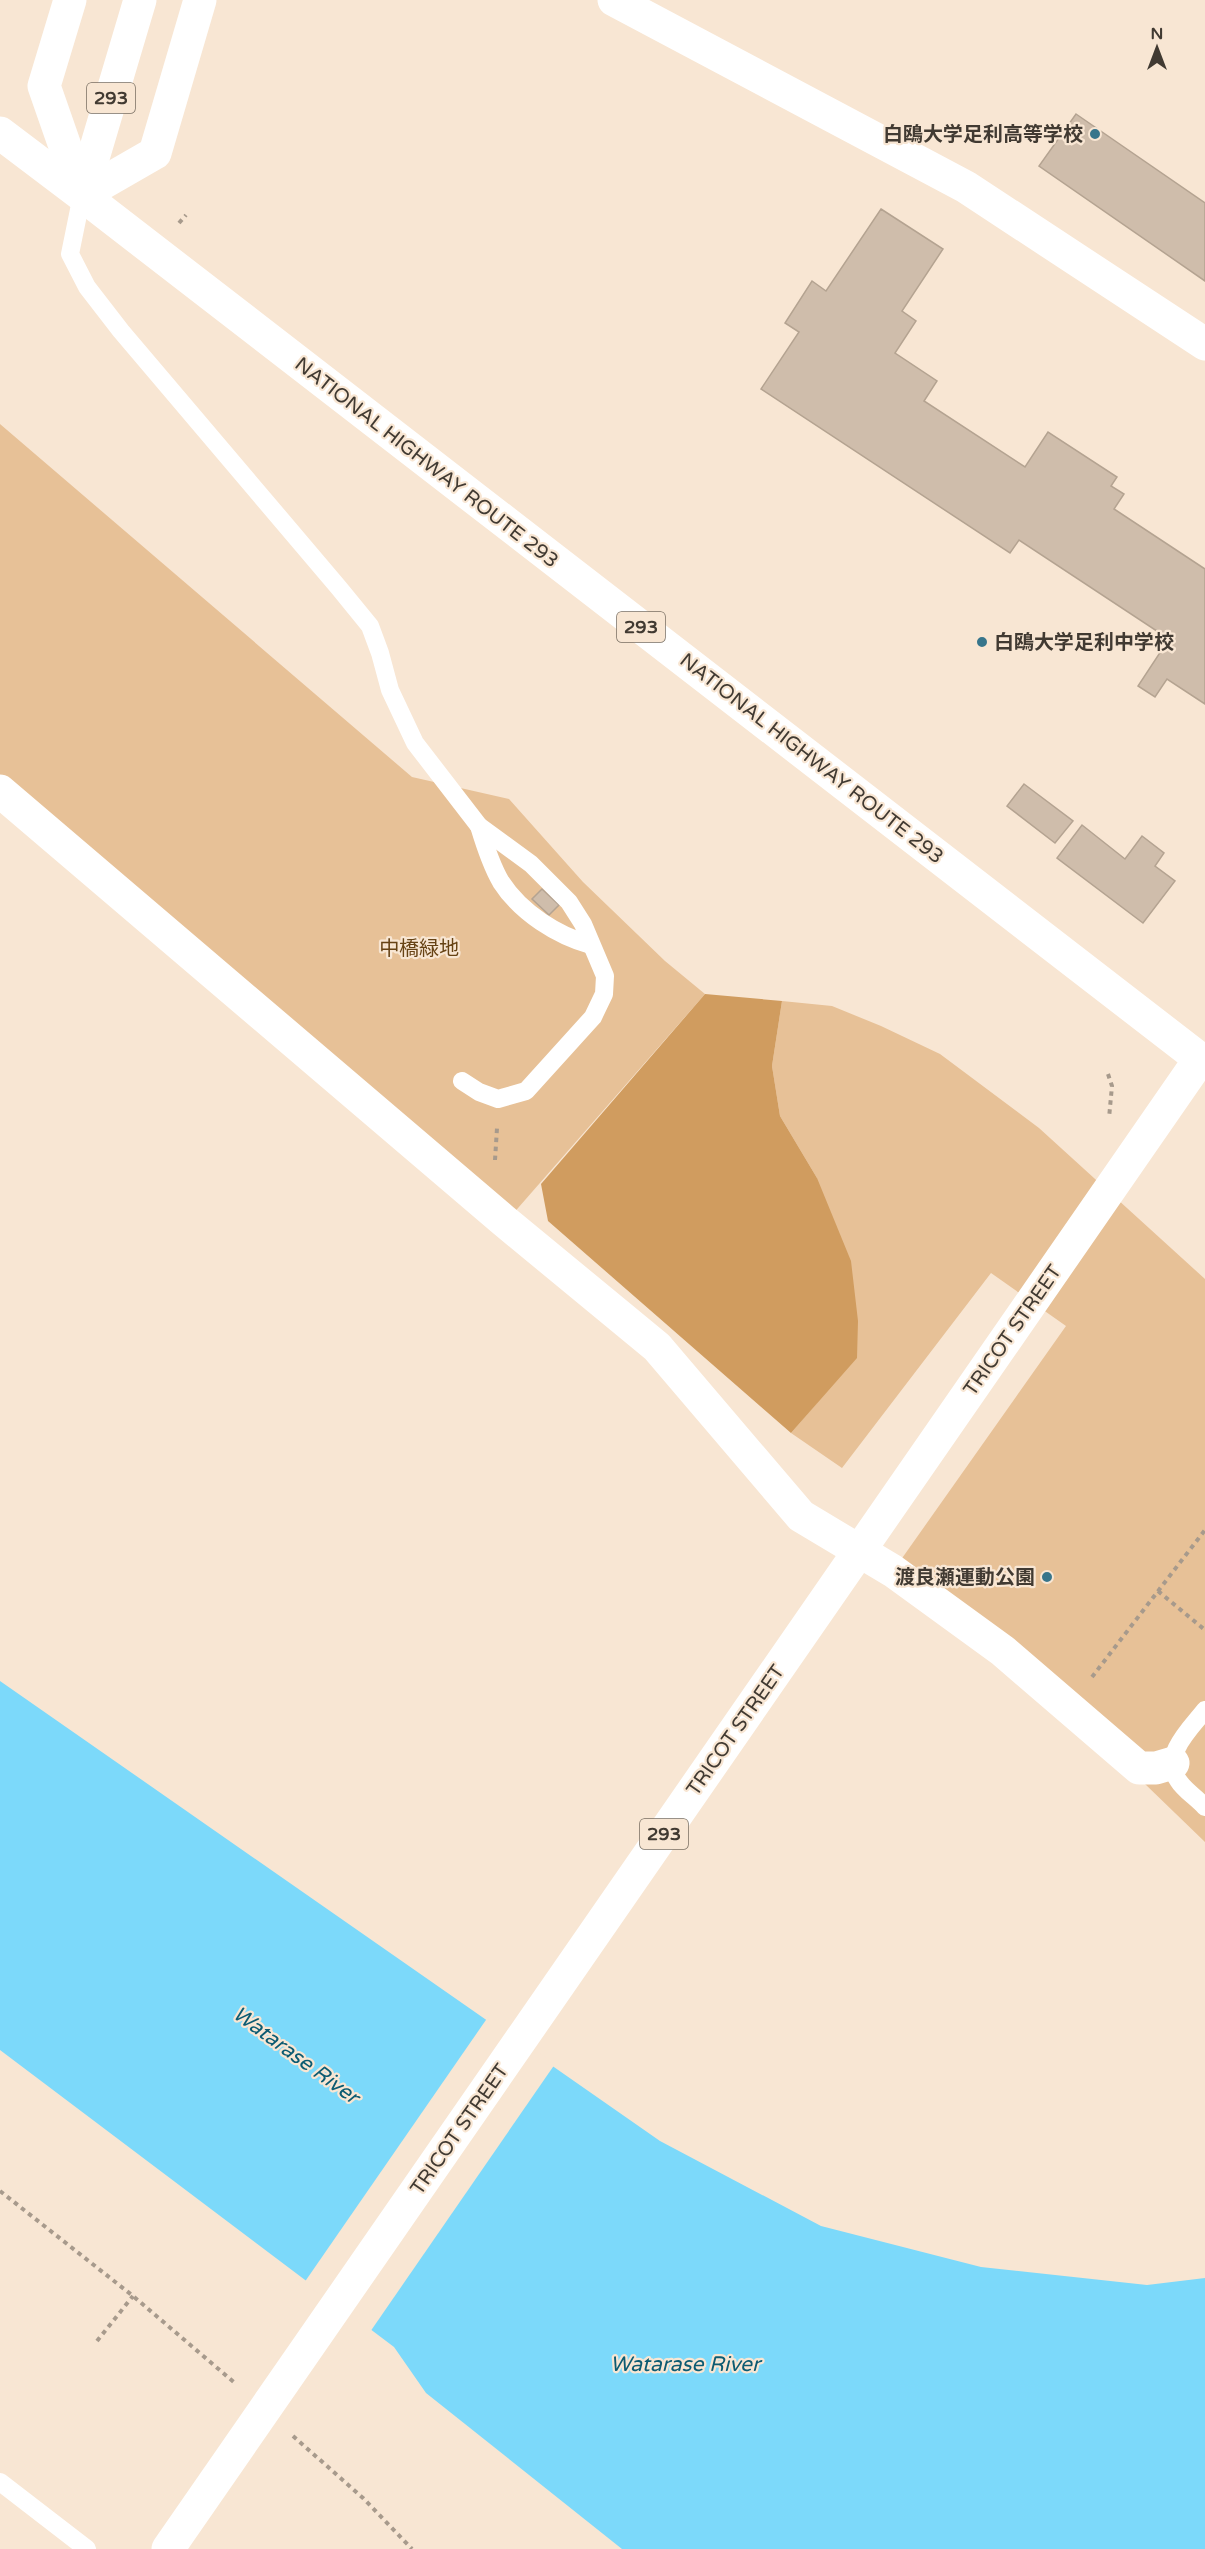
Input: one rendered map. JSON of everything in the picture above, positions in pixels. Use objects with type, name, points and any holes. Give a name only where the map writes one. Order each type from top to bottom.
[{"type":"main road","points":[[70,0],[44,86],[82,195],[155,153],[200,0]]},
{"type":"main road","name":"293","points":[[82,195],[140,0]]},
{"type":"main road","points":[[614,0],[966,187],[1205,344]]},
{"type":"main road","name":"NATIONAL HIGHWAY ROUTE 293","points":[[0,133],[1202,1055]]},
{"type":"main road","points":[[0,790],[503,1220],[657,1347],[801,1516],[892,1571],[1003,1651],[1139,1768],[1156,1768],[1173,1763]]},
{"type":"main road","name":"TRICOT STREET","points":[[168,2549],[1202,1055]]},
{"type":"lane","points":[[82,195],[70,254],[87,287],[121,332],[369,626],[381,653],[390,690],[415,743],[479,826],[511,848],[551,881],[569,902],[605,976],[604,994],[593,1017],[526,1091],[498,1098],[479,1092],[462,1081]]},
{"type":"lane","points":[[479,826],[502,884],[525,909],[571,939],[591,945]]},
{"type":"lane","points":[[1205,1710],[1179,1742],[1173,1763],[1177,1779],[1205,1807]]},
{"type":"lane","points":[[0,2482],[87,2549]]},
{"type":"path","points":[[1107,1074],[1112,1086]]},
{"type":"path","points":[[498,1098],[494,1166],[503,1220]]},
{"type":"path","points":[[1069,1708],[1205,1530]]},
{"type":"path","points":[[1158,1591],[1205,1630]]},
{"type":"path","points":[[0,2191],[133,2296],[244,2392]]},
{"type":"path","points":[[97,2341],[133,2296]]},
{"type":"path","points":[[287,2430],[363,2498],[412,2549]]},
{"type":"green space","name":"中橋緑地","points":[[0,424],[412,777],[509,799],[583,882],[665,961],[705,994],[498,1231],[0,811]]},
{"type":"green space","points":[[782,1001],[832,1006],[940,1054],[1039,1128],[1205,1279],[1205,1842],[1145,1784],[893,1571],[1066,1326],[991,1273],[842,1468],[791,1433],[817,1403],[817,1178],[780,1116],[772,1066]]},
{"type":"shaded area","points":[[705,994],[782,1001],[772,1066],[780,1116],[817,1178],[851,1261],[858,1321],[857,1358],[791,1433],[548,1221],[541,1184]]},
{"type":"water","name":"Watarase River","points":[[0,1681],[660,2141],[821,2226],[981,2267],[1147,2285],[1205,2278],[1205,2549],[622,2549],[426,2393],[394,2347],[0,2050]]},
{"type":"pier","points":[[488,2017],[555,2064],[370,2332],[304,2283]]},
{"type":"building","points":[[1076,114],[1205,203],[1205,281],[1039,166]]},
{"type":"building","points":[[881,209],[943,249],[902,311],[916,321],[895,353],[937,381],[924,401],[1025,467],[1048,432],[1117,477],[1111,486],[1124,494],[1114,509],[1205,569],[1205,704],[1167,679],[1155,697],[1138,686],[1169,639],[1019,540],[1010,553],[761,389],[799,332],[785,323],[812,281],[826,291]]},
{"type":"building","points":[[1024,784],[1073,821],[1055,843],[1007,806]]},
{"type":"building","points":[[1082,825],[1125,859],[1142,836],[1164,853],[1155,866],[1175,881],[1143,923],[1057,858]]},
{"type":"building","points":[[542,889],[559,905],[549,915],[532,899]]},
{"type":"place","name":"白鴎大学足利高等学校","points":[[1095,134]]},
{"type":"place","name":"白鴎大学足利中学校","points":[[982,642]]},
{"type":"place","name":"渡良瀬運動公園","points":[[1047,1577]]}]
